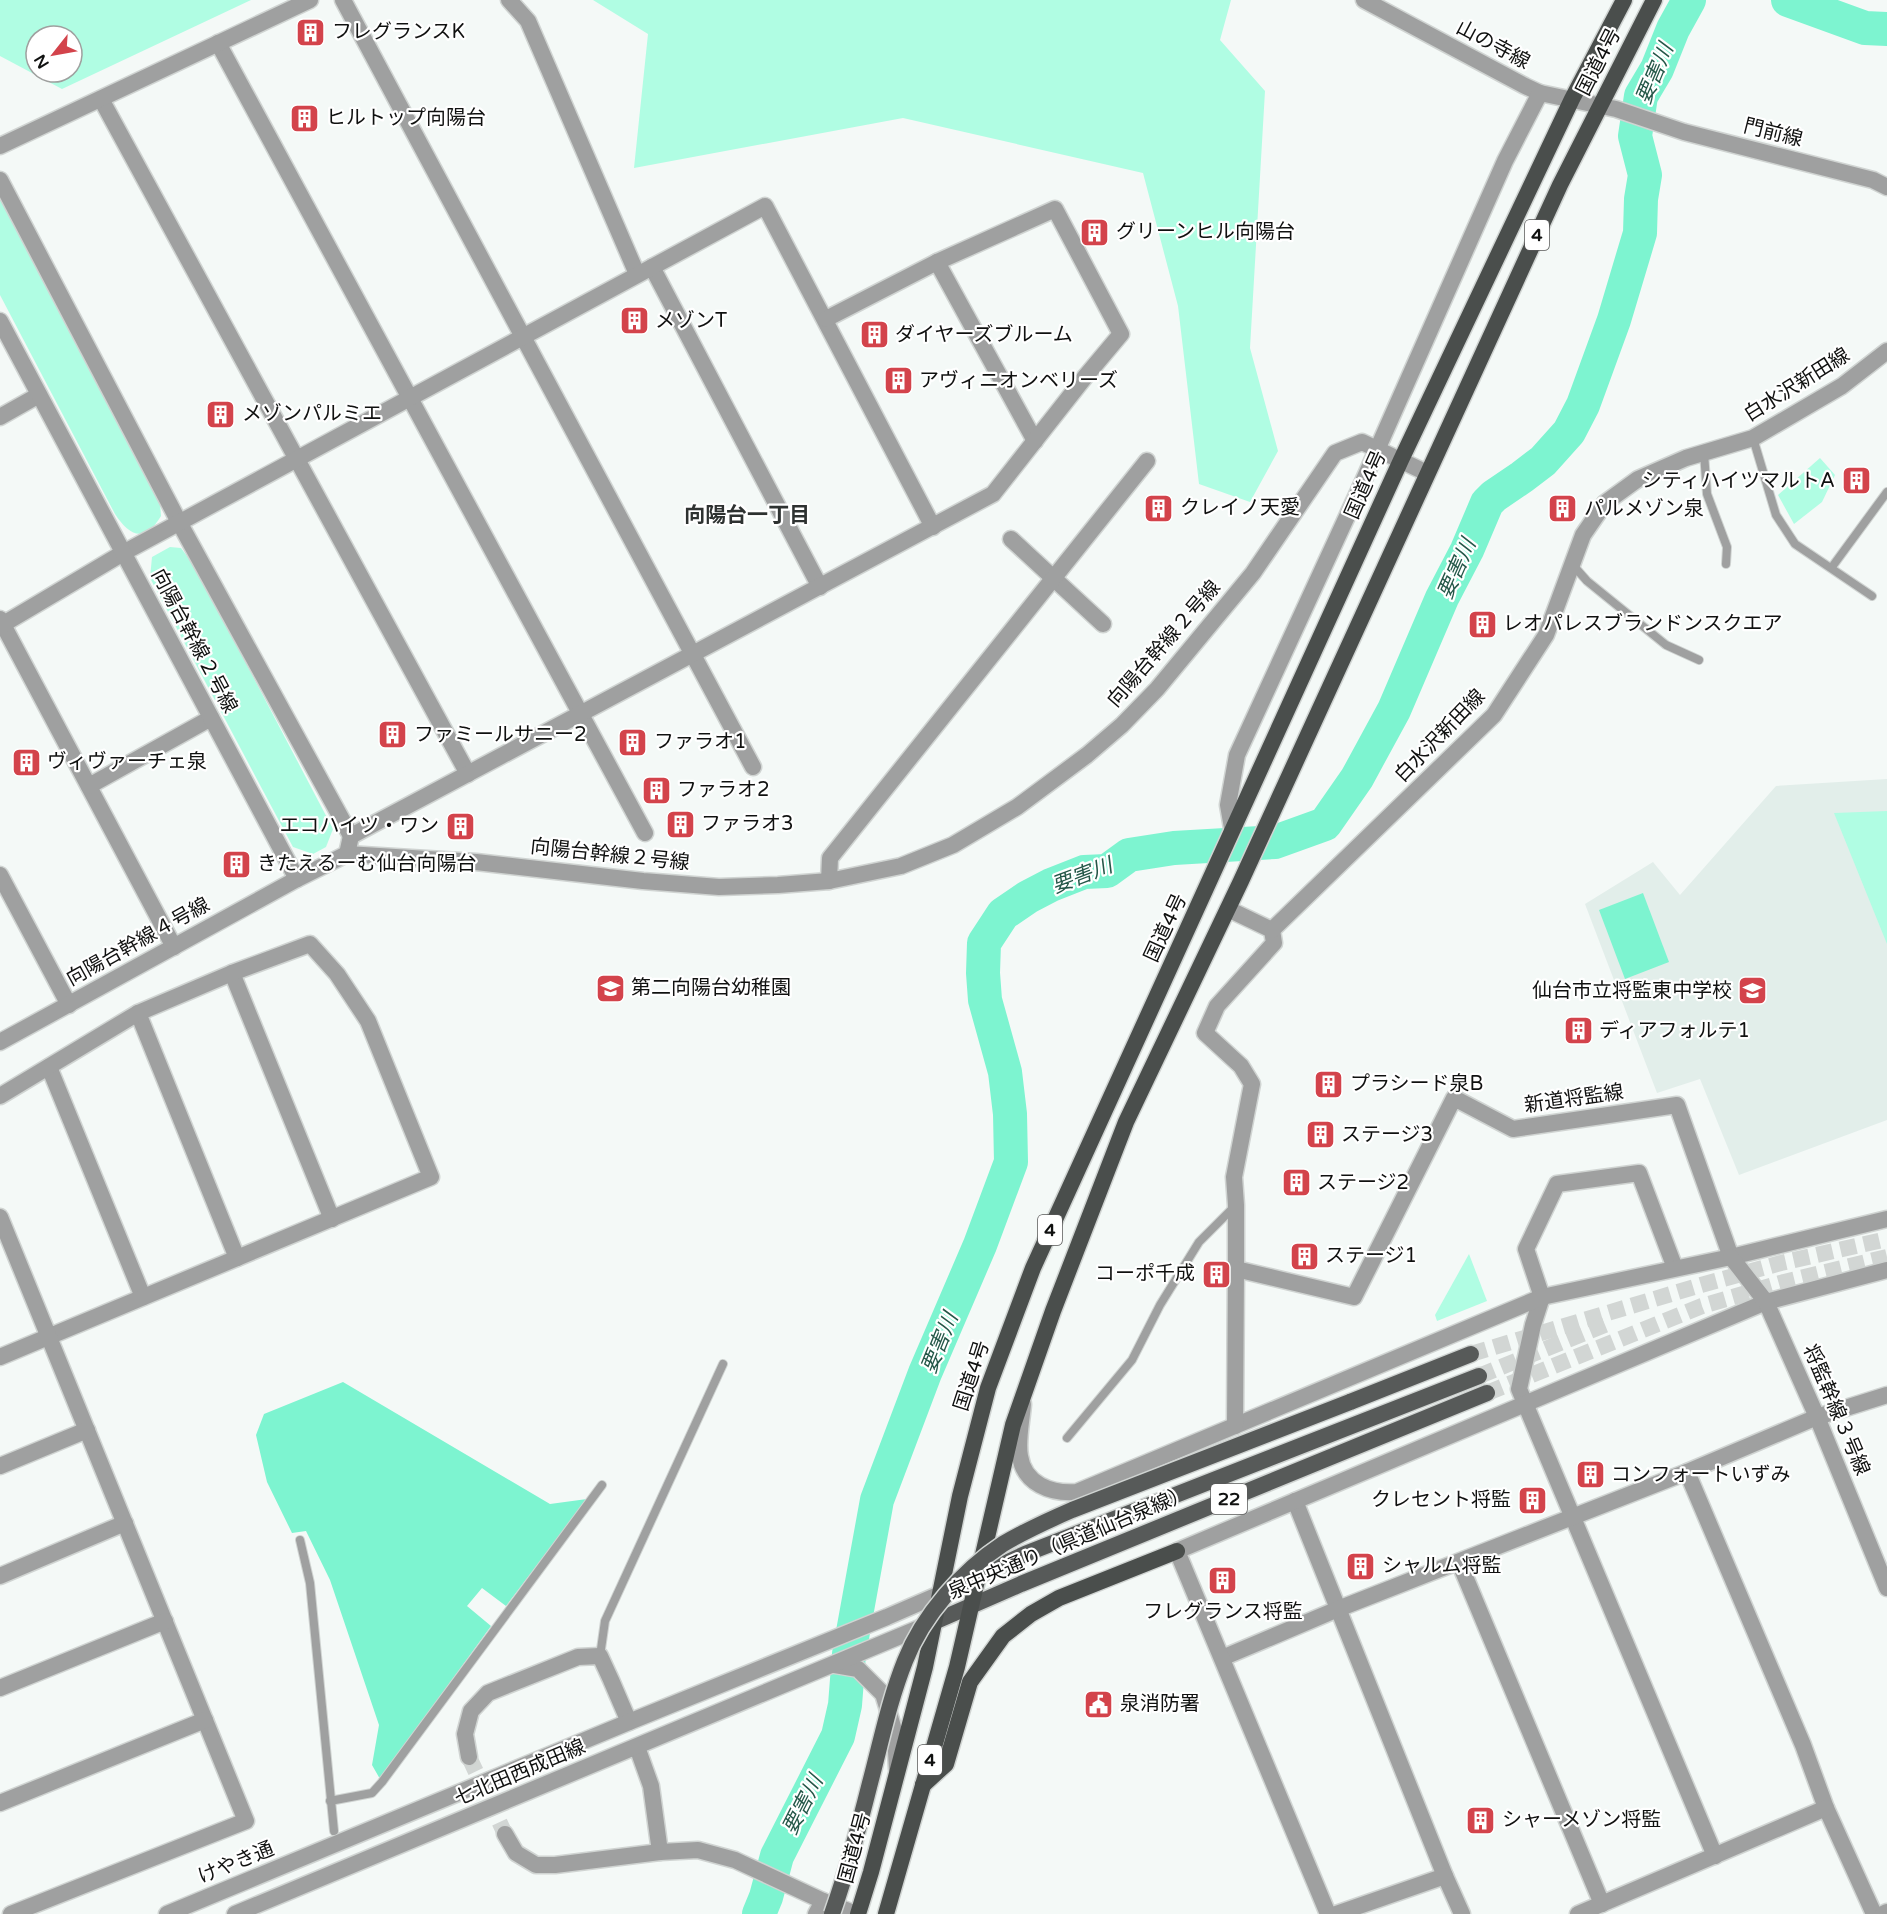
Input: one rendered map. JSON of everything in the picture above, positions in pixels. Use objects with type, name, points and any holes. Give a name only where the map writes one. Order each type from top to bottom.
[{"type":"highway","name":"国道4号","points":[[857,1914],[925,1667],[960,1496],[988,1388],[1033,1268],[1401,460],[1572,99],[1624,0]]},
{"type":"highway","name":"国道4号","points":[[886,1914],[948,1701],[1013,1425],[1053,1311],[1126,1122],[1241,881],[1560,185],[1654,0]]},
{"type":"highway","points":[[922,1786],[946,1764],[970,1682],[1003,1636],[1031,1614],[1059,1598],[1178,1551]]},
{"type":"main road","points":[[824,1910],[844,1879],[887,1714],[906,1659],[925,1623],[952,1589],[972,1569],[1002,1545],[1072,1510],[1471,1354]]},
{"type":"main road","name":"泉中央通り（県道仙台泉線）","points":[[978,1576],[1025,1554],[1479,1376]]},
{"type":"main road","name":"泉中央通り（県道仙台泉線）","points":[[934,1622],[1487,1393]]},
{"type":"main road","name":"22","points":[[940,1593],[978,1576]]},
{"type":"street","points":[[0,146],[310,0]]},
{"type":"street","points":[[343,0],[753,767]]},
{"type":"street","points":[[509,0],[528,21],[645,271],[820,587]]},
{"type":"street","name":"山の寺線","points":[[1364,0],[1540,93],[1600,106]]},
{"type":"street","points":[[218,43],[645,833]]},
{"type":"street","points":[[1232,828],[1228,806],[1237,755],[1505,161],[1540,93]]},
{"type":"street","points":[[100,99],[468,774]]},
{"type":"street","name":"門前線","points":[[1600,106],[1684,132],[1873,180],[1887,187]]},
{"type":"street","points":[[0,180],[179,522],[351,836],[347,854],[297,879]]},
{"type":"street","points":[[174,947],[1,623],[123,552],[765,206],[933,527]]},
{"type":"street","points":[[351,836],[993,495],[1121,334],[1055,209],[938,262],[826,319]]},
{"type":"street","points":[[938,262],[1035,441]]},
{"type":"street","name":"向陽台幹線２号線","points":[[0,321],[297,879]]},
{"type":"street","name":"白水沢新田線","points":[[1272,930],[1494,715],[1546,635],[1583,535],[1605,503],[1638,479],[1686,458],[1753,438],[1842,386],[1887,351]]},
{"type":"street","points":[[0,417],[39,395]]},
{"type":"street","name":"向陽台幹線２号線","points":[[347,854],[476,862],[643,881],[719,887],[829,881],[901,866],[953,845],[1017,807],[1087,755],[1129,718],[1191,649],[1253,573],[1335,453],[1362,442],[1376,449]]},
{"type":"street","points":[[1376,449],[1427,473]]},
{"type":"street","points":[[829,881],[830,858],[1147,461]]},
{"type":"street","points":[[1011,539],[1103,624]]},
{"type":"street","points":[[88,786],[211,718]]},
{"type":"street","points":[[0,875],[69,1005]]},
{"type":"street","name":"向陽台幹線４号線","points":[[0,1042],[297,879]]},
{"type":"street","points":[[1228,909],[1272,930],[1274,943],[1217,1006],[1205,1033],[1241,1066],[1252,1084],[1234,1177],[1236,1204],[1235,1426]]},
{"type":"street","points":[[0,1096],[138,1013],[232,973],[310,944],[337,974],[368,1021],[431,1177],[0,1357]]},
{"type":"street","points":[[232,973],[332,1219]]},
{"type":"street","points":[[138,1013],[237,1258]]},
{"type":"street","points":[[49,1067],[143,1298]]},
{"type":"street","name":"新道将監線","points":[[1236,1269],[1354,1298],[1454,1098],[1513,1130],[1677,1105],[1731,1257]]},
{"type":"street","points":[[1675,1268],[1639,1173],[1557,1184],[1526,1249],[1542,1296],[1519,1389],[1714,1856]]},
{"type":"street","points":[[0,1217],[246,1821],[11,1914]]},
{"type":"street","points":[[1024,1393],[1019,1455],[1024,1470],[1039,1485],[1048,1490],[1064,1493],[1077,1492],[1542,1296],[1731,1257],[1887,1220]]},
{"type":"street","name":"将監幹線３号線","points":[[1731,1257],[1766,1302],[1817,1417],[1887,1588]]},
{"type":"street","points":[[1328,1914],[1178,1551],[1766,1302],[1887,1270]]},
{"type":"street","points":[[1222,1658],[1338,1609],[1687,1472],[1817,1417],[1887,1395]]},
{"type":"street","points":[[0,1466],[87,1430]]},
{"type":"street","points":[[1687,1472],[1803,1745],[1826,1808],[1874,1914]]},
{"type":"street","points":[[1294,1502],[1462,1914]]},
{"type":"street","points":[[0,1576],[124,1523]]},
{"type":"street","points":[[1458,1562],[1602,1904]]},
{"type":"street","name":"けやき通","points":[[167,1914],[822,1644],[940,1593]]},
{"type":"street","points":[[0,1688],[165,1620]]},
{"type":"street","name":"七北田西成田線","points":[[235,1914],[934,1622]]},
{"type":"street","points":[[469,1757],[465,1734],[471,1711],[488,1693],[578,1657],[600,1656],[629,1722]]},
{"type":"street","points":[[828,1668],[858,1669],[883,1694],[895,1733],[897,1773]]},
{"type":"street","points":[[0,1803],[205,1720]]},
{"type":"street","points":[[637,1747],[651,1786],[660,1852]]},
{"type":"street","points":[[1578,1914],[1826,1808]]},
{"type":"street","points":[[505,1834],[516,1853],[536,1865],[698,1850],[735,1860],[805,1893],[824,1910],[857,1914]]},
{"type":"street","points":[[1336,1914],[1445,1876]]},
{"type":"lane","points":[[1753,438],[1776,515],[1795,544],[1872,596]]},
{"type":"lane","points":[[1704,453],[1707,494],[1726,547],[1726,564]]},
{"type":"lane","points":[[1832,567],[1887,492]]},
{"type":"lane","points":[[1572,564],[1587,581],[1666,645],[1699,660]]},
{"type":"lane","points":[[1068,1438],[1132,1360],[1160,1305],[1199,1242],[1236,1204]]},
{"type":"lane","points":[[600,1656],[605,1621],[723,1364]]},
{"type":"lane","points":[[330,1801],[372,1793],[382,1782],[602,1485]]},
{"type":"lane","points":[[300,1540],[310,1583],[334,1831]]},
{"type":"shaded area","points":[[0,0],[251,0],[84,79],[84,24],[24,24],[24,69],[0,56]]},
{"type":"shaded area","points":[[593,0],[1231,0],[1220,40],[1265,91],[1250,348],[1278,451],[1250,502],[1199,484],[1178,306],[1143,173],[903,118],[634,168],[648,34]]},
{"type":"shaded area","points":[[53,84],[73,84],[62,89]]},
{"type":"shaded area","points":[[0,198],[160,503],[161,516],[155,525],[143,533],[138,534],[126,528],[115,514],[0,295]]},
{"type":"shaded area","points":[[1820,458],[1835,475],[1822,502],[1794,524],[1778,495]]},
{"type":"shaded area","points":[[170,547],[181,548],[196,568],[333,829],[326,847],[313,854],[293,847],[150,578],[152,557]]},
{"type":"shaded area","name":"仙台市立将監東中学校","points":[[1887,779],[1887,1120],[1739,1175],[1700,1079],[1657,1093],[1585,904],[1653,862],[1680,895],[1776,786]]},
{"type":"shaded area","points":[[1887,811],[1887,944],[1834,813]]},
{"type":"shaded area","points":[[1643,893],[1669,962],[1625,979],[1599,910]]},
{"type":"shaded area","points":[[1469,1254],[1487,1301],[1437,1321],[1435,1315]]},
{"type":"shaded area","points":[[343,1382],[550,1504],[587,1499],[506,1606],[482,1588],[467,1606],[491,1626],[380,1779],[372,1765],[379,1725],[330,1580],[306,1531],[292,1533],[267,1482],[256,1435],[264,1414]]},
{"type":"waterway","name":"要害川","points":[[759,1914],[777,1856],[838,1736],[845,1705],[849,1654],[877,1500],[925,1373],[980,1245],[1011,1162],[1010,1114],[1005,1072],[985,1000],[984,943],[1003,914],[1028,897],[1084,872],[1107,871],[1129,855],[1174,848],[1275,842],[1325,824],[1357,778],[1394,710],[1442,598],[1467,550],[1487,503],[1543,461],[1569,432],[1583,405],[1614,320],[1640,233],[1641,199],[1645,175],[1635,136],[1641,96],[1657,69],[1673,29],[1689,0]]},
{"type":"waterway","name":"要害川","points":[[1788,0],[1865,28],[1887,29]]},
{"type":"tunnel","points":[[1471,1354],[1701,1285],[1781,1263],[1887,1239]]},
{"type":"tunnel","points":[[1487,1393],[1702,1306],[1784,1282],[1887,1257]]},
{"type":"tunnel","points":[[1479,1376],[1612,1322]]},
{"type":"tunnel","points":[[469,1757],[505,1834]]},
{"type":"place","name":"フレグランスK","points":[[311,32]]},
{"type":"place","name":"ヒルトップ向陽台","points":[[305,118]]},
{"type":"place","name":"グリーンヒル向陽台","points":[[1095,232]]},
{"type":"place","name":"メゾンT","points":[[634,321]]},
{"type":"place","name":"ダイヤーズブルーム","points":[[874,335]]},
{"type":"place","name":"アヴィニオンベリーズ","points":[[898,381]]},
{"type":"place","name":"メゾンパルミエ","points":[[221,414]]},
{"type":"place","name":"シティハイツマルトA","points":[[1856,481]]},
{"type":"place","name":"クレイノ天愛","points":[[1159,508]]},
{"type":"place","name":"パルメゾン泉","points":[[1563,509]]},
{"type":"place","name":"レオパレスブランドンスクエア","points":[[1482,624]]},
{"type":"place","name":"ファミールサニー2","points":[[393,735]]},
{"type":"place","name":"ファラオ1","points":[[633,742]]},
{"type":"place","name":"ヴィヴァーチェ泉","points":[[26,762]]},
{"type":"place","name":"ファラオ2","points":[[656,790]]},
{"type":"place","name":"ファラオ3","points":[[680,824]]},
{"type":"place","name":"エコハイツ・ワン","points":[[460,826]]},
{"type":"place","name":"きたえるーむ仙台向陽台","points":[[236,864]]},
{"type":"place","name":"第二向陽台幼稚園","points":[[610,988]]},
{"type":"place","name":"仙台市立将監東中学校","points":[[1753,991]]},
{"type":"place","name":"ディアフォルテ1","points":[[1578,1031]]},
{"type":"place","name":"プラシード泉B","points":[[1329,1084]]},
{"type":"place","name":"ステージ3","points":[[1320,1135]]},
{"type":"place","name":"ステージ2","points":[[1296,1183]]},
{"type":"place","name":"ステージ1","points":[[1304,1256]]},
{"type":"place","name":"コーポ千成","points":[[1216,1274]]},
{"type":"place","name":"コンフォートいずみ","points":[[1590,1475]]},
{"type":"place","name":"クレセント将監","points":[[1532,1500]]},
{"type":"place","name":"シャルム将監","points":[[1361,1566]]},
{"type":"place","name":"フレグランス将監","points":[[1223,1581]]},
{"type":"place","name":"泉消防署","points":[[1099,1704]]},
{"type":"place","name":"シャーメゾン将監","points":[[1481,1820]]},
{"type":"district","name":"向陽台一丁目","points":[[747,515]]}]
